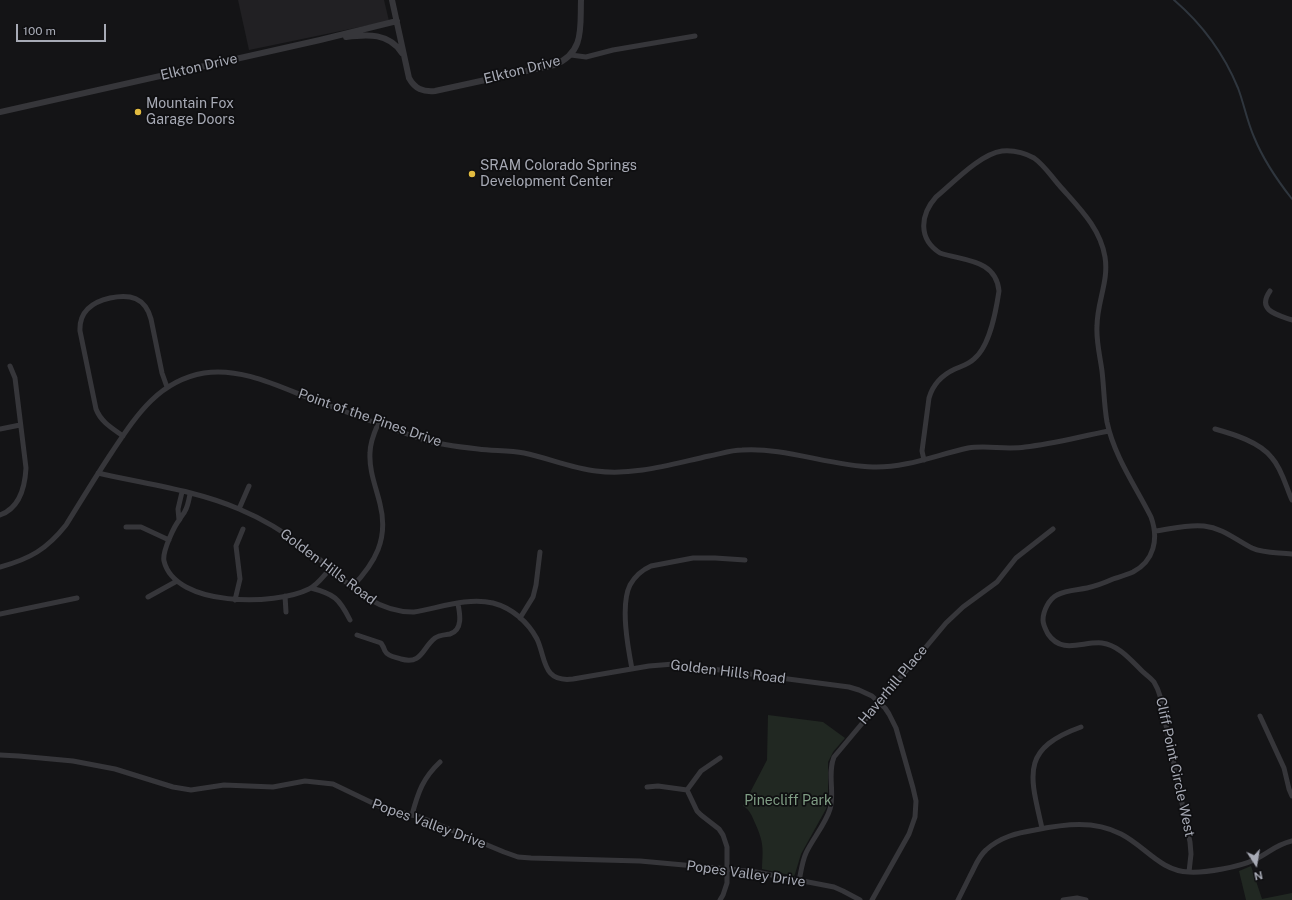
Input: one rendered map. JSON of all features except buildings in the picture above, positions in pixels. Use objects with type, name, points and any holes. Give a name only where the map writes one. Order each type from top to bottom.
[{"type":"street","points":[[392,0],[403,55]]},
{"type":"street","name":"Elkton Drive","points":[[403,55],[409,78],[417,88],[422,91],[435,91],[554,65],[567,59],[575,50],[579,36],[581,0]]},
{"type":"street","name":"Elkton Drive","points":[[0,112],[320,40],[397,21]]},
{"type":"street","points":[[320,40],[361,35],[377,36],[390,40],[403,55]]},
{"type":"street","points":[[571,55],[586,57],[612,50],[695,36]]},
{"type":"street","name":"Cliff Point Circle West","points":[[924,460],[922,450],[931,392],[943,376],[974,360],[983,349],[988,338],[999,291],[994,274],[985,266],[947,255],[934,249],[927,240],[925,233],[925,214],[931,202],[936,197],[970,168],[988,156],[994,153],[1008,151],[1028,155],[1044,168],[1088,218],[1097,232],[1103,250],[1106,273],[1104,288],[1098,309],[1097,326],[1109,430],[1119,455],[1151,518],[1155,531],[1155,544],[1153,551],[1140,568],[1096,586],[1062,592],[1056,595],[1046,606],[1043,620],[1047,632],[1056,642],[1069,646],[1101,643],[1114,647],[1127,656],[1154,682],[1160,696],[1190,842],[1191,854],[1188,872]]},
{"type":"street","points":[[1270,291],[1266,298],[1267,309],[1292,320]]},
{"type":"street","points":[[123,436],[105,423],[96,409],[80,331],[81,320],[87,309],[97,301],[120,296],[132,297],[142,303],[150,313],[162,373],[167,387]]},
{"type":"street","points":[[0,515],[12,507],[20,498],[24,489],[26,468],[15,378],[10,366]]},
{"type":"street","name":"Point of the Pines Drive","points":[[0,567],[26,558],[48,545],[66,525],[98,473],[136,417],[148,403],[167,387],[188,377],[204,373],[238,373],[263,380],[424,440],[479,449],[525,453],[574,467],[613,473],[642,470],[741,450],[763,450],[864,467],[897,466],[968,448],[1026,447],[1109,430]]},
{"type":"street","points":[[352,587],[369,568],[381,542],[382,515],[372,476],[370,461],[371,444],[378,424]]},
{"type":"street","points":[[0,429],[20,425]]},
{"type":"street","points":[[1215,429],[1227,432],[1263,448],[1276,463],[1292,500]]},
{"type":"street","name":"Golden Hills Road","points":[[98,473],[190,494],[217,501],[239,509],[282,531],[306,548],[362,595],[379,605],[394,610],[405,612],[470,602],[492,603],[505,608],[526,624],[536,639],[548,671],[557,678],[568,680],[666,664],[684,665],[850,687],[866,692],[879,702],[890,714],[896,728],[913,788],[916,808],[909,834],[872,900]]},
{"type":"street","points":[[239,509],[249,486]]},
{"type":"street","points":[[179,520],[178,509],[182,492]]},
{"type":"street","points":[[190,494],[185,512],[179,520],[163,554],[163,560],[166,567],[177,581],[192,589],[207,595],[235,600],[261,600],[285,596],[311,588],[331,568]]},
{"type":"street","points":[[1155,531],[1189,526],[1205,526],[1223,531],[1252,548],[1264,552],[1292,554]]},
{"type":"street","points":[[126,527],[141,527],[169,540]]},
{"type":"street","points":[[235,600],[240,579],[236,546],[242,529]]},
{"type":"street","name":"Haverhill Place","points":[[799,881],[806,853],[830,812],[831,770],[834,757],[953,615],[971,600],[997,582],[1016,558],[1053,529]]},
{"type":"street","points":[[520,618],[533,597],[540,552]]},
{"type":"street","points":[[632,669],[628,644],[626,602],[630,586],[637,576],[646,568],[651,566],[693,558],[745,560]]},
{"type":"street","points":[[148,597],[177,581]]},
{"type":"street","points":[[311,588],[338,599],[342,603],[350,620]]},
{"type":"street","points":[[285,596],[286,612]]},
{"type":"street","points":[[0,614],[77,598]]},
{"type":"street","points":[[357,635],[381,643],[388,655],[412,661],[418,657],[434,639],[451,634],[456,630],[460,619],[458,604]]},
{"type":"street","points":[[1260,716],[1284,768],[1292,796]]},
{"type":"street","points":[[1042,828],[1033,787],[1033,773],[1036,760],[1039,754],[1049,743],[1061,735],[1081,727]]},
{"type":"street","name":"Popes Valley Drive","points":[[0,755],[72,761],[115,769],[173,787],[191,790],[240,785],[272,787],[305,781],[326,783],[340,787],[383,808],[412,815],[504,852],[524,858],[640,861],[756,872],[834,887],[860,900]]},
{"type":"street","points":[[687,790],[701,771],[720,758]]},
{"type":"street","points":[[412,815],[421,786],[431,770],[440,762]]},
{"type":"street","points":[[647,787],[658,786],[687,790]]},
{"type":"street","points":[[687,790],[700,815],[719,830],[723,835],[727,847],[728,869],[725,890],[720,900]]},
{"type":"street","points":[[958,900],[977,863],[985,851],[995,843],[1009,836],[1042,828],[1079,824],[1106,829],[1121,834],[1131,840],[1166,866],[1188,872],[1208,872],[1247,863],[1262,856],[1279,845],[1292,841]]},
{"type":"street","points":[[1063,900],[1077,898],[1086,900]]},
{"type":"shaded area","points":[[238,0],[384,0],[389,21],[249,50]]},
{"type":"green space","name":"Pinecliff Park","points":[[768,715],[823,722],[845,738],[833,752],[828,762],[828,803],[801,854],[794,876],[762,869],[763,850],[760,836],[754,820],[747,809],[743,806],[767,760]]},
{"type":"green space","points":[[1251,866],[1262,899],[1292,893],[1292,900],[1246,900],[1239,871]]},
{"type":"waterway","points":[[1174,0],[1203,29],[1226,63],[1238,88],[1249,125],[1258,145],[1271,169],[1292,199]]},
{"type":"place","name":"Mountain Fox Garage Doors","points":[[138,112]]},
{"type":"place","name":"SRAM Colorado Springs Development Center","points":[[472,174]]}]
